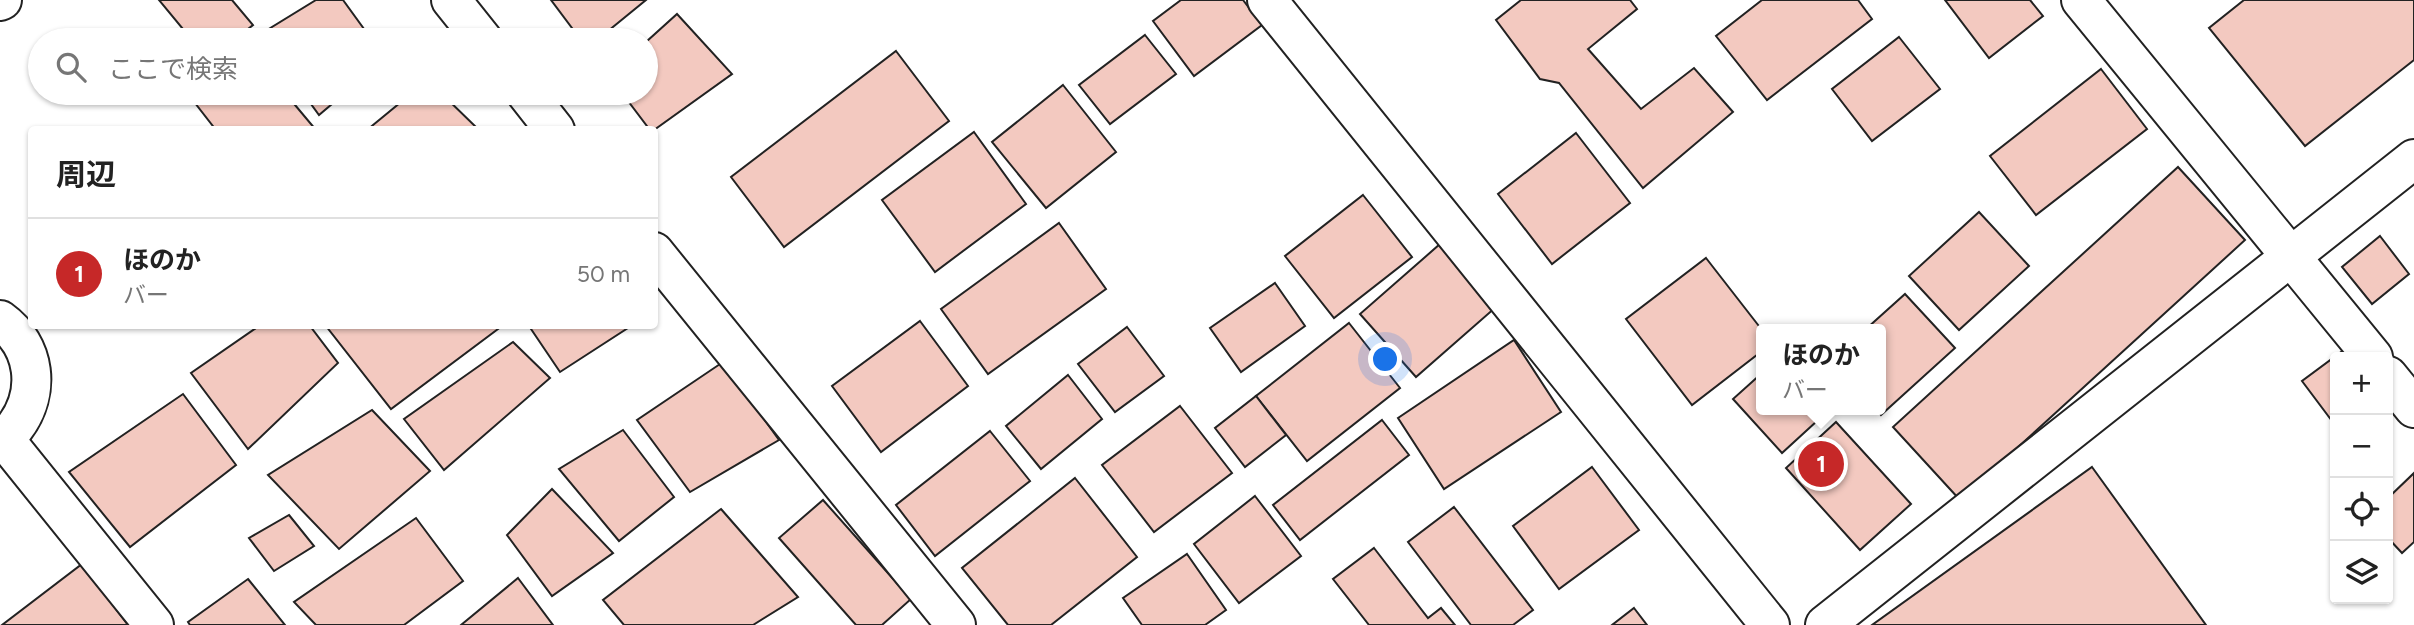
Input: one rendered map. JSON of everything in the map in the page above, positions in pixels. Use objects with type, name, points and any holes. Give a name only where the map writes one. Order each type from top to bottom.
[{"type":"street","points":[[451,0],[473,28]]},
{"type":"street","points":[[1266,0],[1770,625]]},
{"type":"street","points":[[2081,0],[2369,352]]},
{"type":"street","points":[[535,105],[552,126]]},
{"type":"street","points":[[1825,625],[2414,159]]},
{"type":"street","points":[[658,257],[956,625]]},
{"type":"street","points":[[0,320],[12,329],[31,360],[33,386],[26,412],[2,442],[154,625]]},
{"type":"street","points":[[2393,382],[2414,408]]},
{"type":"building","points":[[159,0],[232,0],[253,25],[249,28],[182,28]]},
{"type":"building","points":[[316,0],[343,0],[363,28],[270,28]]},
{"type":"building","points":[[551,0],[646,0],[612,28],[572,28]]},
{"type":"building","points":[[1181,0],[1243,0],[1262,25],[1194,76],[1153,21]]},
{"type":"building","points":[[1521,0],[1630,0],[1637,9],[1588,49],[1641,109],[1694,68],[1733,112],[1643,188],[1559,83],[1540,79],[1496,20]]},
{"type":"building","points":[[1762,0],[1858,0],[1872,19],[1767,100],[1716,36]]},
{"type":"building","points":[[1945,0],[2030,0],[2043,16],[1989,58]]},
{"type":"building","points":[[2244,0],[2414,0],[2414,60],[2305,146],[2209,28]]},
{"type":"building","points":[[677,14],[732,74],[658,127],[647,126],[631,105],[658,105],[658,31]]},
{"type":"building","points":[[1145,35],[1176,74],[1110,124],[1079,85]]},
{"type":"building","points":[[1899,37],[1940,89],[1872,141],[1832,89]]},
{"type":"building","points":[[896,51],[949,121],[784,247],[731,177]]},
{"type":"building","points":[[2101,69],[2147,129],[2036,215],[1990,156]]},
{"type":"building","points":[[1063,85],[1116,152],[1046,208],[992,142]]},
{"type":"building","points":[[197,105],[295,105],[313,126],[213,126]]},
{"type":"building","points":[[312,105],[331,105],[319,115]]},
{"type":"building","points":[[397,105],[453,105],[475,126],[372,126]]},
{"type":"building","points":[[974,132],[1026,204],[935,272],[882,200]]},
{"type":"building","points":[[1576,133],[1630,203],[1552,264],[1498,194]]},
{"type":"building","points":[[2178,167],[2245,240],[1960,500],[1893,427]]},
{"type":"building","points":[[1363,195],[1412,257],[1334,318],[1285,256]]},
{"type":"building","points":[[1979,212],[2029,266],[1959,330],[1909,276]]},
{"type":"building","points":[[1059,223],[1106,289],[988,374],[941,309]]},
{"type":"building","points":[[2380,236],[2409,274],[2372,304],[2342,267]]},
{"type":"building","points":[[1440,244],[1496,307],[1416,377],[1360,314]]},
{"type":"building","points":[[1706,258],[1757,324],[1756,356],[1692,405],[1626,319]]},
{"type":"building","points":[[1275,283],[1305,326],[1241,372],[1210,328]]},
{"type":"building","points":[[1905,294],[1955,348],[1886,410],[1886,324],[1872,324]]},
{"type":"building","points":[[920,321],[968,386],[881,452],[832,386]]},
{"type":"building","points":[[1349,323],[1400,388],[1307,461],[1256,396]]},
{"type":"building","points":[[1127,327],[1164,376],[1115,412],[1078,364]]},
{"type":"building","points":[[255,329],[312,329],[338,363],[248,449],[191,373]]},
{"type":"building","points":[[328,329],[498,329],[391,409]]},
{"type":"building","points":[[531,329],[626,329],[560,372]]},
{"type":"building","points":[[1514,340],[1561,412],[1444,489],[1398,418]]},
{"type":"building","points":[[513,342],[550,378],[444,470],[404,419]]},
{"type":"building","points":[[2352,344],[2358,352],[2341,352]]},
{"type":"building","points":[[2330,360],[2330,418],[2302,381]]},
{"type":"building","points":[[723,362],[779,440],[690,492],[637,420]]},
{"type":"building","points":[[1068,375],[1102,419],[1041,469],[1006,426]]},
{"type":"building","points":[[1756,378],[1756,415],[1824,415],[1782,453],[1733,399]]},
{"type":"building","points":[[183,394],[236,465],[130,547],[69,472]]},
{"type":"building","points":[[1256,396],[1286,435],[1245,467],[1215,428]]},
{"type":"building","points":[[1180,406],[1232,473],[1154,532],[1102,465]]},
{"type":"building","points":[[372,410],[430,471],[339,549],[268,475]]},
{"type":"building","points":[[1382,420],[1409,455],[1300,540],[1273,505]]},
{"type":"building","points":[[1836,422],[1911,504],[1860,550],[1786,468]]},
{"type":"building","points":[[623,430],[674,497],[619,541],[559,469]]},
{"type":"building","points":[[990,431],[1030,481],[935,556],[896,505]]},
{"type":"building","points":[[1592,467],[1639,530],[1559,589],[1513,526]]},
{"type":"building","points":[[2092,467],[2206,625],[1872,625]]},
{"type":"building","points":[[2414,473],[2414,542],[2402,553],[2393,543],[2393,493]]},
{"type":"building","points":[[1075,478],[1137,557],[1051,625],[1008,625],[962,568]]},
{"type":"building","points":[[552,489],[613,553],[552,596],[507,535]]},
{"type":"building","points":[[1255,496],[1301,556],[1239,603],[1194,544]]},
{"type":"building","points":[[823,500],[911,599],[882,625],[856,625],[779,538]]},
{"type":"building","points":[[1454,507],[1533,610],[1513,625],[1471,625],[1408,542]]},
{"type":"building","points":[[721,509],[798,597],[753,625],[624,625],[603,600]]},
{"type":"building","points":[[289,515],[314,546],[274,571],[249,538]]},
{"type":"building","points":[[416,518],[463,581],[404,625],[316,625],[294,602]]},
{"type":"building","points":[[1374,548],[1428,618],[1441,608],[1455,625],[1369,625],[1333,579]]},
{"type":"building","points":[[1187,554],[1226,610],[1205,625],[1142,625],[1123,598]]},
{"type":"building","points":[[82,564],[128,625],[2,625]]},
{"type":"building","points":[[518,578],[553,625],[461,625]]},
{"type":"building","points":[[248,579],[285,625],[190,625],[188,622]]},
{"type":"building","points":[[1634,608],[1647,625],[1612,625]]},
{"type":"place","name":"ほのか","points":[[1821,464]]}]
